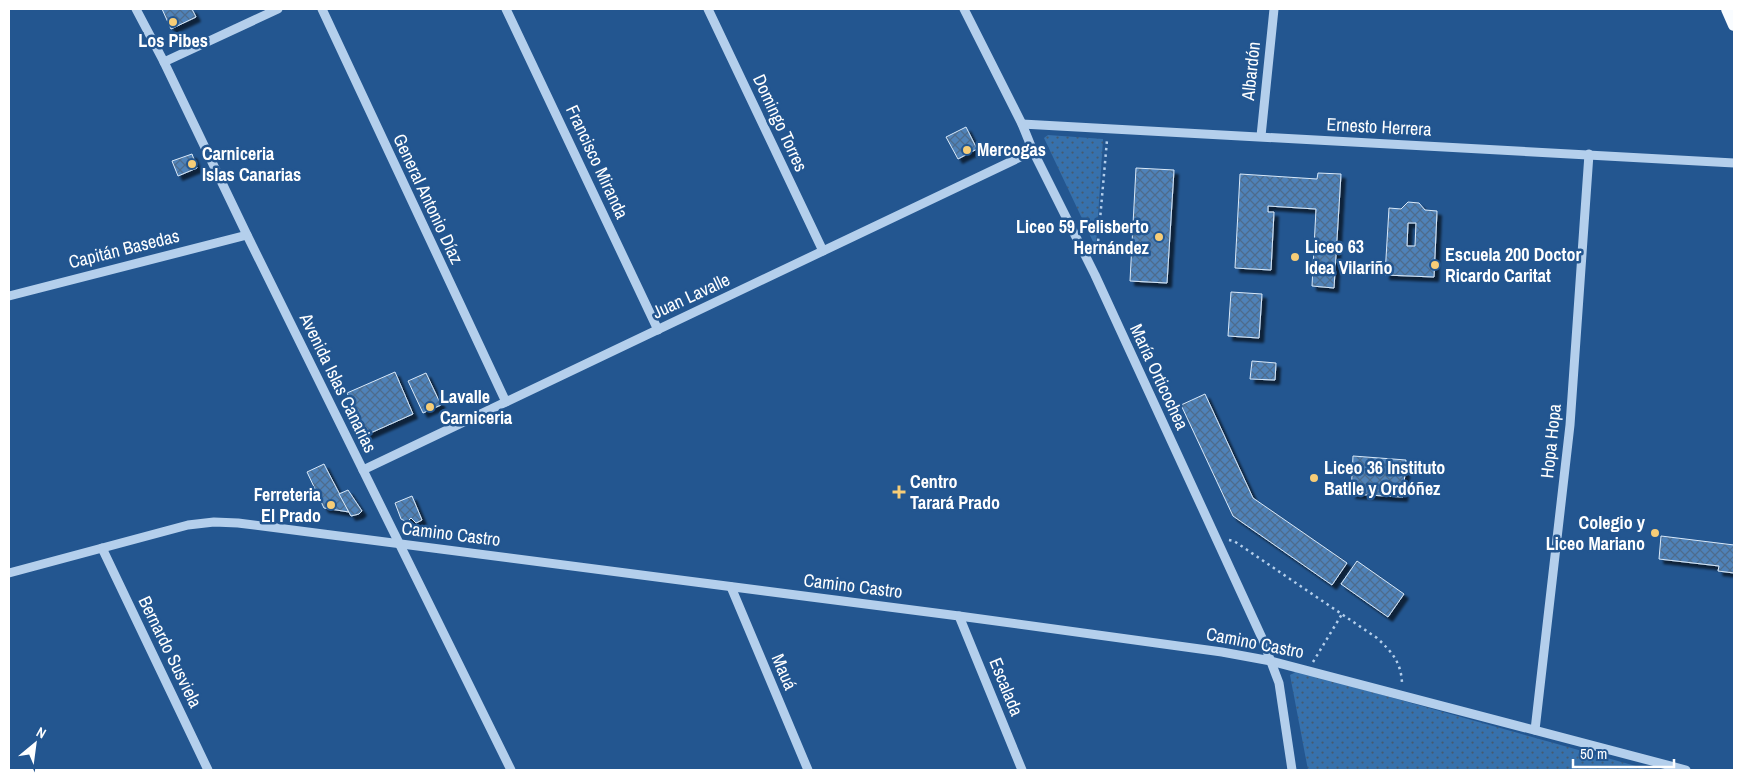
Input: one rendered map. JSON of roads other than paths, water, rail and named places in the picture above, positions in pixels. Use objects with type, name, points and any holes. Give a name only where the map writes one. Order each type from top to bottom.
[{"type":"main road","points":[[1727,9],[1734,25]]},
{"type":"street","name":"Avenida Islas Canarias","points":[[136,9],[164,62],[247,235],[511,770]]},
{"type":"street","points":[[164,62],[278,9]]},
{"type":"street","name":"General Antonio Díaz","points":[[322,9],[506,402]]},
{"type":"street","name":"Francisco Miranda","points":[[506,9],[658,330]]},
{"type":"street","name":"Domingo Torres","points":[[708,9],[823,252]]},
{"type":"street","name":"María Orticochea","points":[[964,9],[1095,275],[1262,638],[1279,683],[1292,770]]},
{"type":"street","name":"Albardón","points":[[1261,136],[1274,9]]},
{"type":"street","name":"Ernesto Herrera","points":[[1022,124],[1734,163]]},
{"type":"street","name":"Juan Lavalle","points":[[363,470],[1033,151]]},
{"type":"street","name":"Hopa Hopa","points":[[1535,730],[1570,425],[1589,154]]},
{"type":"street","name":"Capitán Basedas","points":[[9,296],[247,235]]},
{"type":"street","name":"Camino Castro","points":[[9,574],[188,525],[214,522],[238,523],[959,616],[1271,660],[1535,730],[1659,767],[1686,770]]},
{"type":"street","name":"Bernardo Susviela","points":[[102,548],[208,770]]},
{"type":"street","name":"Mauá","points":[[731,587],[808,770]]},
{"type":"street","name":"Escalada","points":[[959,616],[1022,770]]},
{"type":"place","name":"Los Pibes","points":[[173,22]]},
{"type":"place","name":"Mercogas","points":[[967,150]]},
{"type":"place","name":"Carniceria Islas Canarias","points":[[192,164]]},
{"type":"place","name":"Liceo 59 Felisberto Hernández","points":[[1159,237]]},
{"type":"place","name":"Liceo 63 Idea Vilariño","points":[[1295,257]]},
{"type":"place","name":"Escuela 200 Doctor Ricardo Caritat","points":[[1435,265]]},
{"type":"place","name":"Lavalle Carniceria","points":[[430,407]]},
{"type":"place","name":"Liceo 36 Instituto Batlle y Ordóñez","points":[[1314,478]]},
{"type":"place","name":"Centro Tarará Prado","points":[[899,492]]},
{"type":"place","name":"Ferreteria El Prado","points":[[331,505]]},
{"type":"place","name":"Colegio y Liceo Mariano","points":[[1655,533]]}]
